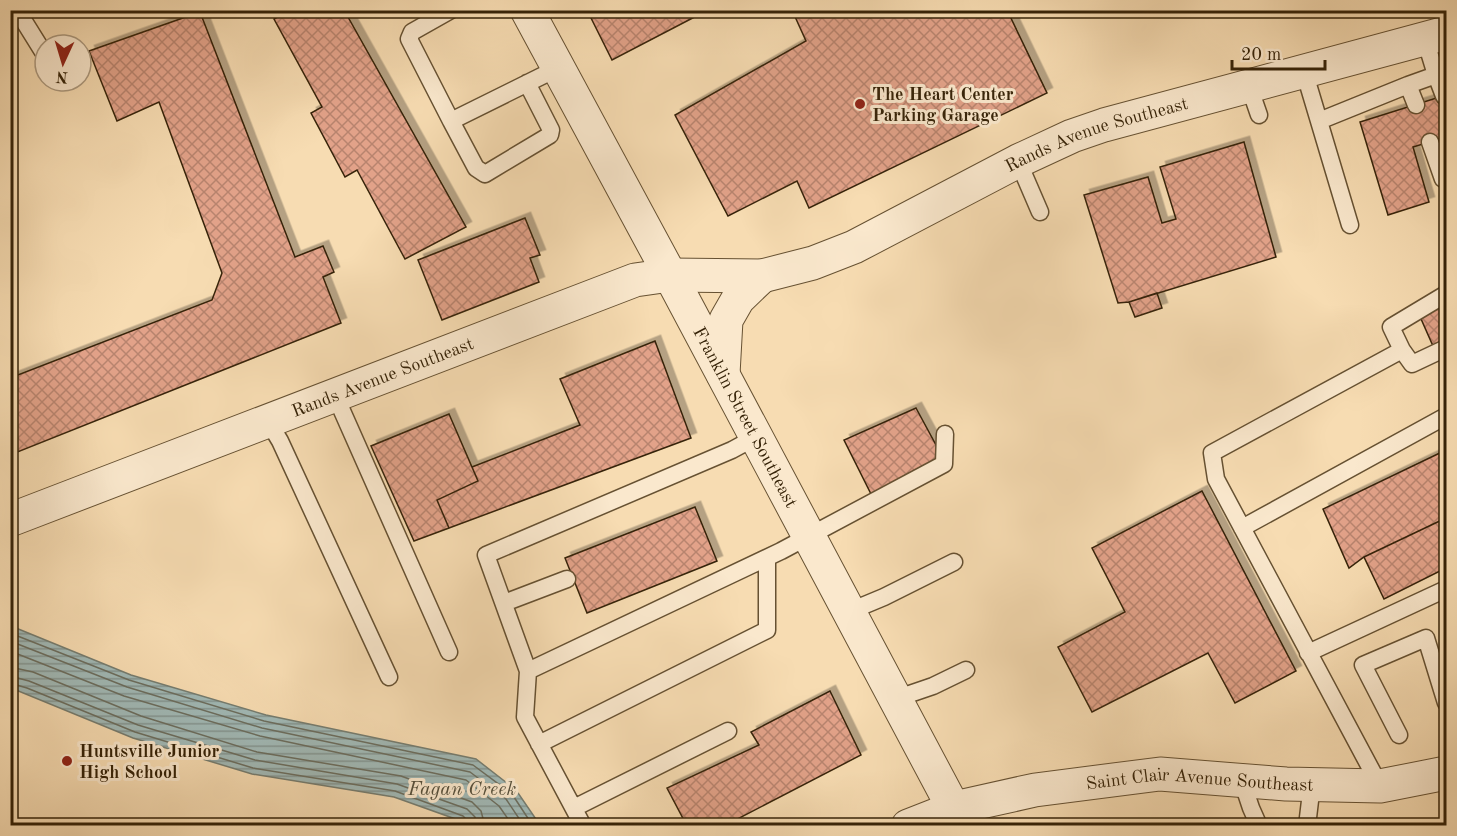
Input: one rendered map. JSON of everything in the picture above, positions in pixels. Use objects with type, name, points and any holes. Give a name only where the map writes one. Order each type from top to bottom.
[{"type":"street","name":"Franklin Street Southeast","points":[[526,10],[723,374],[958,817]]},
{"type":"street","name":"Rands Avenue Southeast","points":[[10,520],[635,280],[670,275],[762,276],[813,263],[854,247],[1018,161],[1072,136],[1104,125],[1254,101],[1304,71],[1436,36]]},
{"type":"street","name":"Rands Avenue Southeast","points":[[723,374],[726,320],[738,299],[762,276]]},
{"type":"street","name":"Saint Clair Avenue Southeast","points":[[908,825],[958,817],[1035,790],[1160,774],[1242,781],[1380,786],[1446,773]]},
{"type":"lane","points":[[17,10],[33,36]]},
{"type":"lane","points":[[451,10],[412,32],[409,39],[476,168],[485,174],[550,135],[551,130],[527,83]]},
{"type":"lane","points":[[1436,36],[1444,96]]},
{"type":"lane","points":[[451,121],[558,68]]},
{"type":"lane","points":[[1304,71],[1350,225]]},
{"type":"lane","points":[[1319,121],[1441,74]]},
{"type":"lane","points":[[1408,85],[1416,105]]},
{"type":"lane","points":[[1431,142],[1443,179],[1446,177]]},
{"type":"lane","points":[[1018,161],[1040,212]]},
{"type":"lane","points":[[1446,294],[1391,327],[1412,364],[1446,348]]},
{"type":"lane","points":[[1380,786],[1216,479],[1212,453],[1402,350]]},
{"type":"lane","points":[[334,395],[449,652]]},
{"type":"lane","points":[[1242,528],[1446,416]]},
{"type":"lane","points":[[268,421],[280,441],[388,677]]},
{"type":"lane","points":[[528,671],[767,558],[944,464],[945,434]]},
{"type":"lane","points":[[583,825],[525,717],[528,671],[486,555],[732,450],[756,437]]},
{"type":"lane","points":[[539,744],[767,630],[767,558]]},
{"type":"lane","points":[[848,612],[954,562]]},
{"type":"lane","points":[[504,603],[567,579]]},
{"type":"lane","points":[[1308,653],[1446,589]]},
{"type":"lane","points":[[1399,735],[1363,665],[1426,638],[1446,703]]},
{"type":"lane","points":[[895,699],[933,686],[966,670]]},
{"type":"lane","points":[[574,808],[728,731]]},
{"type":"lane","points":[[1242,781],[1259,825]]},
{"type":"lane","points":[[1307,825],[1312,784]]},
{"type":"water","name":"Fagan Creek","points":[[11,626],[131,675],[266,715],[476,759],[516,790],[540,825],[464,825],[461,821],[394,797],[252,774],[133,738],[11,688]]},
{"type":"building","points":[[290,10],[344,10],[466,227],[405,259],[357,170],[345,177],[311,113],[322,107],[274,19]]},
{"type":"building","points":[[587,10],[708,10],[612,60]]},
{"type":"building","name":"The Heart Center Parking Garage","points":[[792,10],[1007,10],[1047,93],[809,208],[797,181],[728,216],[675,115],[806,41]]},
{"type":"building","points":[[200,12],[295,257],[323,246],[334,272],[323,277],[341,323],[10,455],[10,378],[212,300],[222,273],[159,102],[117,121],[93,61],[93,50]]},
{"type":"building","points":[[1446,95],[1446,137],[1413,147],[1429,202],[1388,215],[1360,122]]},
{"type":"building","points":[[1244,142],[1276,257],[1129,302],[1118,303],[1084,195],[1148,177],[1162,223],[1176,219],[1160,167]]},
{"type":"building","points":[[525,218],[540,255],[530,258],[539,282],[442,320],[418,260]]},
{"type":"building","points":[[1157,293],[1162,308],[1135,317],[1129,302]]},
{"type":"building","points":[[1446,297],[1446,340],[1433,346],[1418,312]]},
{"type":"building","points":[[655,341],[691,438],[449,528],[437,500],[478,481],[472,467],[580,425],[560,379]]},
{"type":"building","points":[[916,408],[943,458],[871,494],[844,440]]},
{"type":"building","points":[[449,414],[478,481],[437,500],[449,528],[414,541],[371,446]]},
{"type":"building","points":[[1446,450],[1446,518],[1364,557],[1349,568],[1323,509]]},
{"type":"building","points":[[1202,491],[1296,671],[1235,703],[1208,653],[1092,712],[1058,647],[1125,612],[1092,548]]},
{"type":"building","points":[[695,507],[717,561],[587,613],[565,558]]},
{"type":"building","points":[[1446,518],[1446,568],[1384,599],[1364,557]]},
{"type":"building","points":[[830,691],[861,755],[724,826],[687,826],[667,788],[759,745],[751,732]]},
{"type":"place","name":"The Heart Center Parking Garage","points":[[860,104]]},
{"type":"place","name":"Huntsville Junior High School","points":[[67,761]]}]
